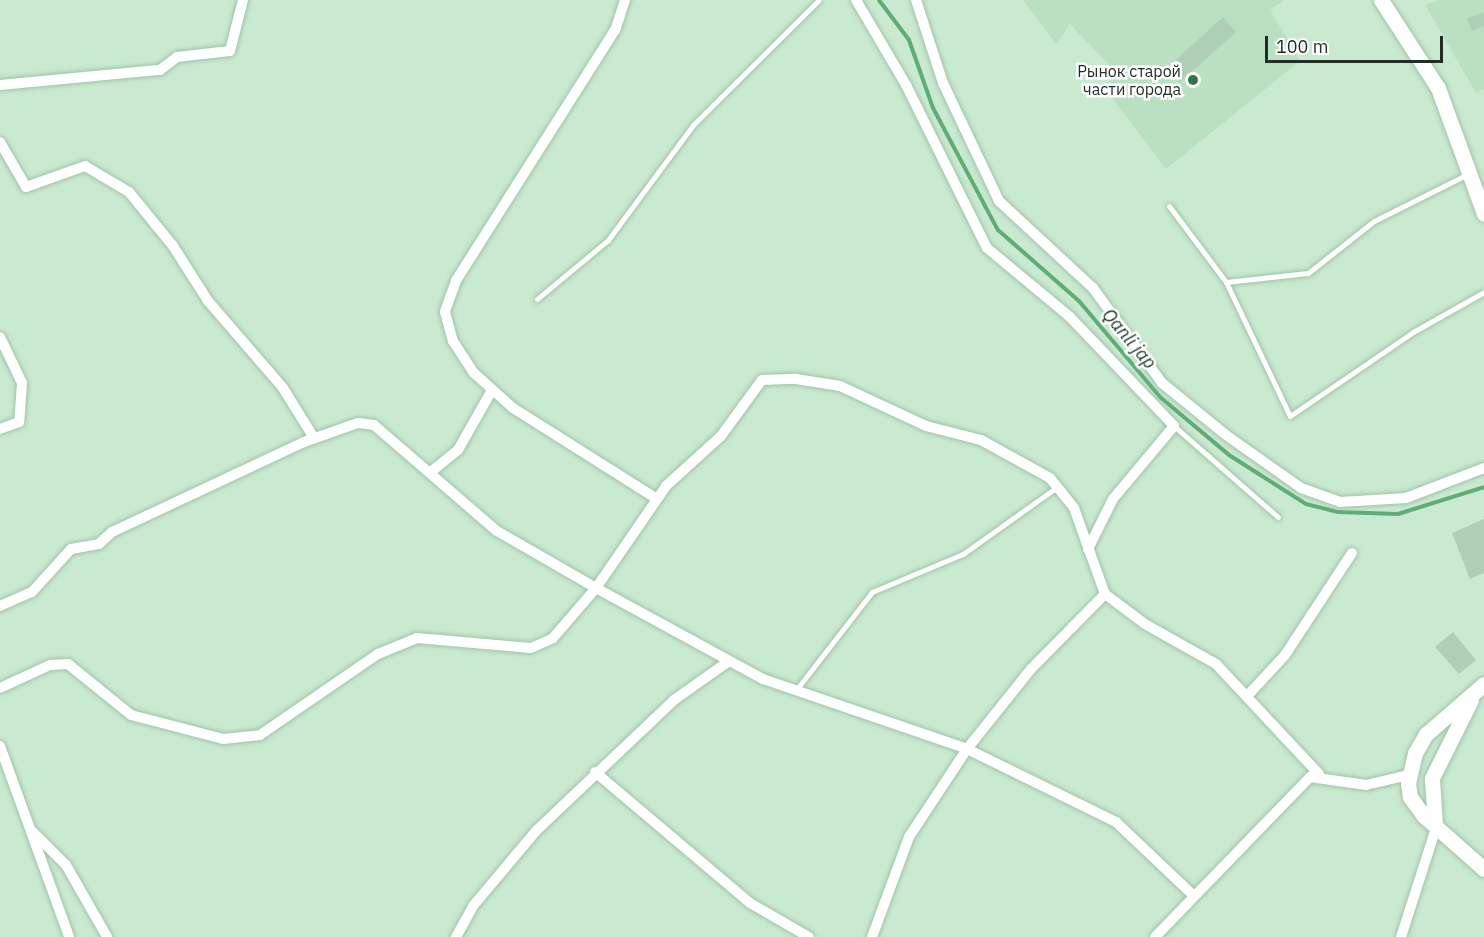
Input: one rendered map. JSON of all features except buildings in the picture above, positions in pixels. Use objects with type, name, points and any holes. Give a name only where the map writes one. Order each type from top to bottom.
[{"type":"main road","points":[[1381,0],[1438,88],[1484,214]]},
{"type":"main road","points":[[1481,686],[1426,734],[1408,775],[1413,804],[1436,828],[1484,869]]},
{"type":"main road","points":[[1436,828],[1432,778],[1481,686]]},
{"type":"street","points":[[0,85],[160,70],[177,57],[230,51],[243,0]]},
{"type":"street","points":[[626,0],[615,30],[456,281],[446,312],[453,341],[492,390],[657,499]]},
{"type":"street","points":[[856,0],[906,85],[987,248],[1069,316],[1174,426],[1113,499],[1088,549]]},
{"type":"street","points":[[916,0],[943,83],[999,201],[1093,288],[1162,383],[1226,435],[1301,488],[1340,501],[1406,498],[1484,468]]},
{"type":"street","points":[[0,142],[26,187],[85,166],[129,192],[174,246],[208,301],[283,388],[314,438]]},
{"type":"street","points":[[0,337],[22,382],[19,422],[0,429]]},
{"type":"street","points":[[0,688],[50,665],[68,664],[131,715],[223,739],[260,735],[378,654],[417,638],[531,648],[553,638],[596,588],[657,499],[721,436],[762,380],[840,386],[926,426],[981,440],[1058,487],[1074,508],[1105,594],[1145,624],[1216,664],[1249,694],[1319,774],[1366,785],[1408,775]]},
{"type":"street","points":[[432,471],[458,450],[492,390]]},
{"type":"street","points":[[0,606],[32,592],[71,549],[99,543],[112,532],[314,438],[358,423],[374,426],[432,471],[497,531],[596,588],[729,661],[796,690],[967,749],[1116,822],[1193,895]]},
{"type":"street","points":[[1249,694],[1285,655],[1352,553]]},
{"type":"street","points":[[872,937],[909,837],[967,749],[1031,669],[1105,594]]},
{"type":"street","points":[[456,937],[473,906],[595,772],[674,700],[729,661]]},
{"type":"street","points":[[0,746],[69,937]]},
{"type":"street","points":[[595,772],[750,903],[809,937]]},
{"type":"street","points":[[1156,937],[1292,791],[1319,774]]},
{"type":"street","points":[[30,828],[66,865],[107,937]]},
{"type":"street","points":[[1401,937],[1436,828]]},
{"type":"lane","points":[[537,299],[608,240],[693,125],[819,0]]},
{"type":"lane","points":[[1226,282],[1308,273],[1374,221],[1469,173]]},
{"type":"lane","points":[[1169,206],[1226,282],[1290,416],[1413,332],[1484,292]]},
{"type":"lane","points":[[1174,426],[1278,517]]},
{"type":"lane","points":[[796,690],[872,592],[963,554],[1058,487]]},
{"type":"shaded area","name":"Рынок старой части города","points":[[1023,0],[1284,0],[1270,10],[1300,61],[1166,169],[1103,86],[1118,74],[1070,24],[1056,44]]},
{"type":"shaded area","points":[[1439,0],[1484,0],[1484,89],[1476,93],[1425,5]]},
{"type":"waterway","name":"Qanli jap","points":[[879,0],[909,40],[933,108],[998,230],[1079,301],[1160,397],[1229,455],[1306,504],[1338,512],[1398,514],[1484,487]]},
{"type":"place","name":"Рынок старой части города","points":[[1193,80]]}]
